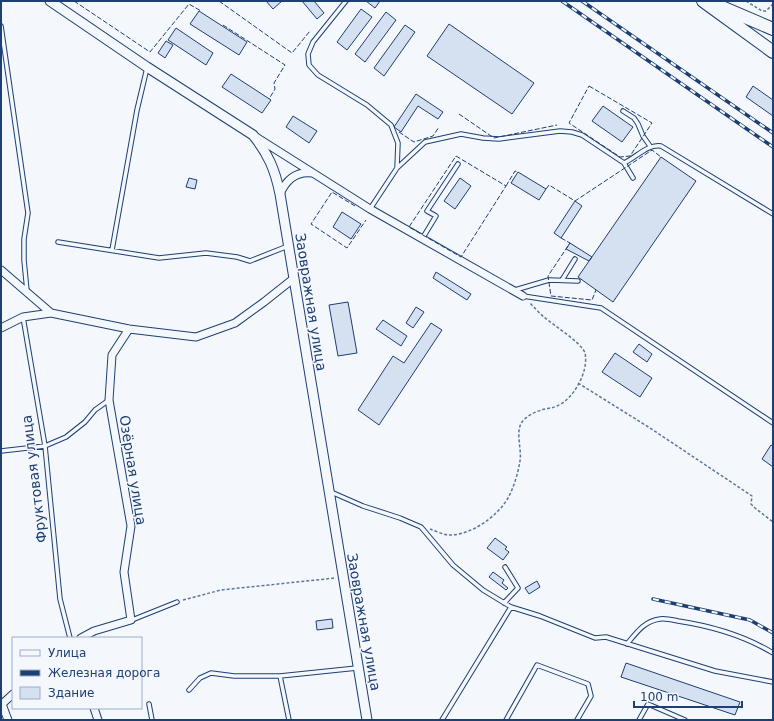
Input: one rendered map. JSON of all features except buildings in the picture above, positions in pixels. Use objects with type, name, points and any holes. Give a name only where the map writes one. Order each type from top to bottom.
[{"type":"highway","points":[[703,1],[773,52]]},
{"type":"highway","points":[[708,1],[773,29]]},
{"type":"street","name":"Заовражная улица","points":[[50,1],[253,135],[270,160],[276,174],[280,194],[342,577],[367,720]]},
{"type":"street","points":[[253,135],[370,209],[523,296]]},
{"type":"street","points":[[280,194],[284,185],[298,174],[306,172],[314,174]]},
{"type":"street","points":[[1,270],[51,313]]},
{"type":"street","points":[[1,328],[23,317],[51,313],[129,329],[196,337],[235,323],[293,279]]},
{"type":"street","name":"Озёрная улица","points":[[129,329],[112,355],[109,400],[130,526],[124,572],[131,620]]},
{"type":"street","points":[[83,637],[94,630],[131,620]]},
{"type":"street","points":[[8,720],[1,703],[12,695]]},
{"type":"street","points":[[94,709],[98,720]]},
{"type":"lane","points":[[346,1],[313,42],[308,54],[309,65],[318,75],[367,105],[391,125],[398,143],[397,168]]},
{"type":"lane","points":[[1,26],[28,213],[24,239],[24,260],[28,293]]},
{"type":"lane","points":[[112,250],[137,110],[147,66]]},
{"type":"lane","points":[[623,110],[634,118],[650,146]]},
{"type":"lane","points":[[370,209],[397,168],[425,142],[461,134],[499,139],[560,131],[572,132],[582,135],[624,163],[633,178]]},
{"type":"lane","points":[[624,163],[650,146],[661,146],[773,214]]},
{"type":"lane","points":[[422,239],[436,216],[428,211],[458,164]]},
{"type":"lane","points":[[58,242],[160,258],[206,253],[237,257],[250,261],[288,246]]},
{"type":"lane","points":[[562,280],[575,259]]},
{"type":"lane","points":[[514,291],[549,280],[578,281]]},
{"type":"lane","points":[[523,296],[601,308],[773,423]]},
{"type":"lane","name":"Фруктовая улица","points":[[23,317],[45,446],[60,599],[70,637]]},
{"type":"lane","points":[[1,451],[45,446],[66,437],[85,422],[95,410],[109,400]]},
{"type":"lane","points":[[328,491],[363,506],[400,518],[420,527],[453,565],[483,590],[511,607],[540,616],[595,638],[606,637],[714,670],[773,682]]},
{"type":"lane","points":[[504,603],[518,588],[505,567]]},
{"type":"lane","points":[[131,620],[177,602]]},
{"type":"lane","points":[[442,720],[511,607]]},
{"type":"lane","points":[[627,644],[643,625],[661,618],[687,622],[726,632],[773,653]]},
{"type":"lane","points":[[506,720],[537,665],[588,684],[591,696],[577,720]]},
{"type":"lane","points":[[189,690],[200,678],[211,673],[234,676],[280,676],[358,668]]},
{"type":"lane","points":[[280,676],[289,720]]},
{"type":"lane","points":[[149,704],[152,720]]},
{"type":"lane","points":[[639,720],[648,704],[685,720]]},
{"type":"path","points":[[746,1],[762,11],[766,11],[773,4]]},
{"type":"path","points":[[420,527],[447,535],[464,532],[487,521],[507,500],[514,483],[520,460],[520,439],[518,433],[521,423],[528,416],[544,409],[556,407],[565,402],[578,383],[586,367],[584,352],[577,343],[543,317],[523,296]]},
{"type":"path","points":[[578,383],[650,428],[752,496],[751,504],[773,522]]},
{"type":"path","points":[[177,602],[221,590],[342,577]]},
{"type":"railway","points":[[562,1],[773,147]]},
{"type":"railway","points":[[582,1],[773,133]]},
{"type":"railway","points":[[653,599],[750,620],[773,633]]},
{"type":"fence","points":[[74,1],[150,52],[189,4],[201,11]]},
{"type":"fence","points":[[219,1],[292,53],[310,31]]},
{"type":"fence","points":[[223,25],[285,65],[274,83],[275,89],[269,99]]},
{"type":"fence","points":[[589,86],[652,123],[630,156],[620,157],[569,123],[589,86]]},
{"type":"fence","points":[[459,114],[494,138],[557,125]]},
{"type":"fence","points":[[399,132],[414,142],[433,136],[439,127]]},
{"type":"fence","points":[[546,189],[549,185],[575,201],[652,150],[661,157]]},
{"type":"fence","points":[[456,156],[506,186],[461,257],[409,227],[456,156]]},
{"type":"fence","points":[[506,186],[515,171],[518,172]]},
{"type":"fence","points":[[355,206],[332,192],[311,224],[347,248],[366,220]]},
{"type":"fence","points":[[561,238],[570,243],[548,276],[551,296],[592,300],[596,290]]}]
